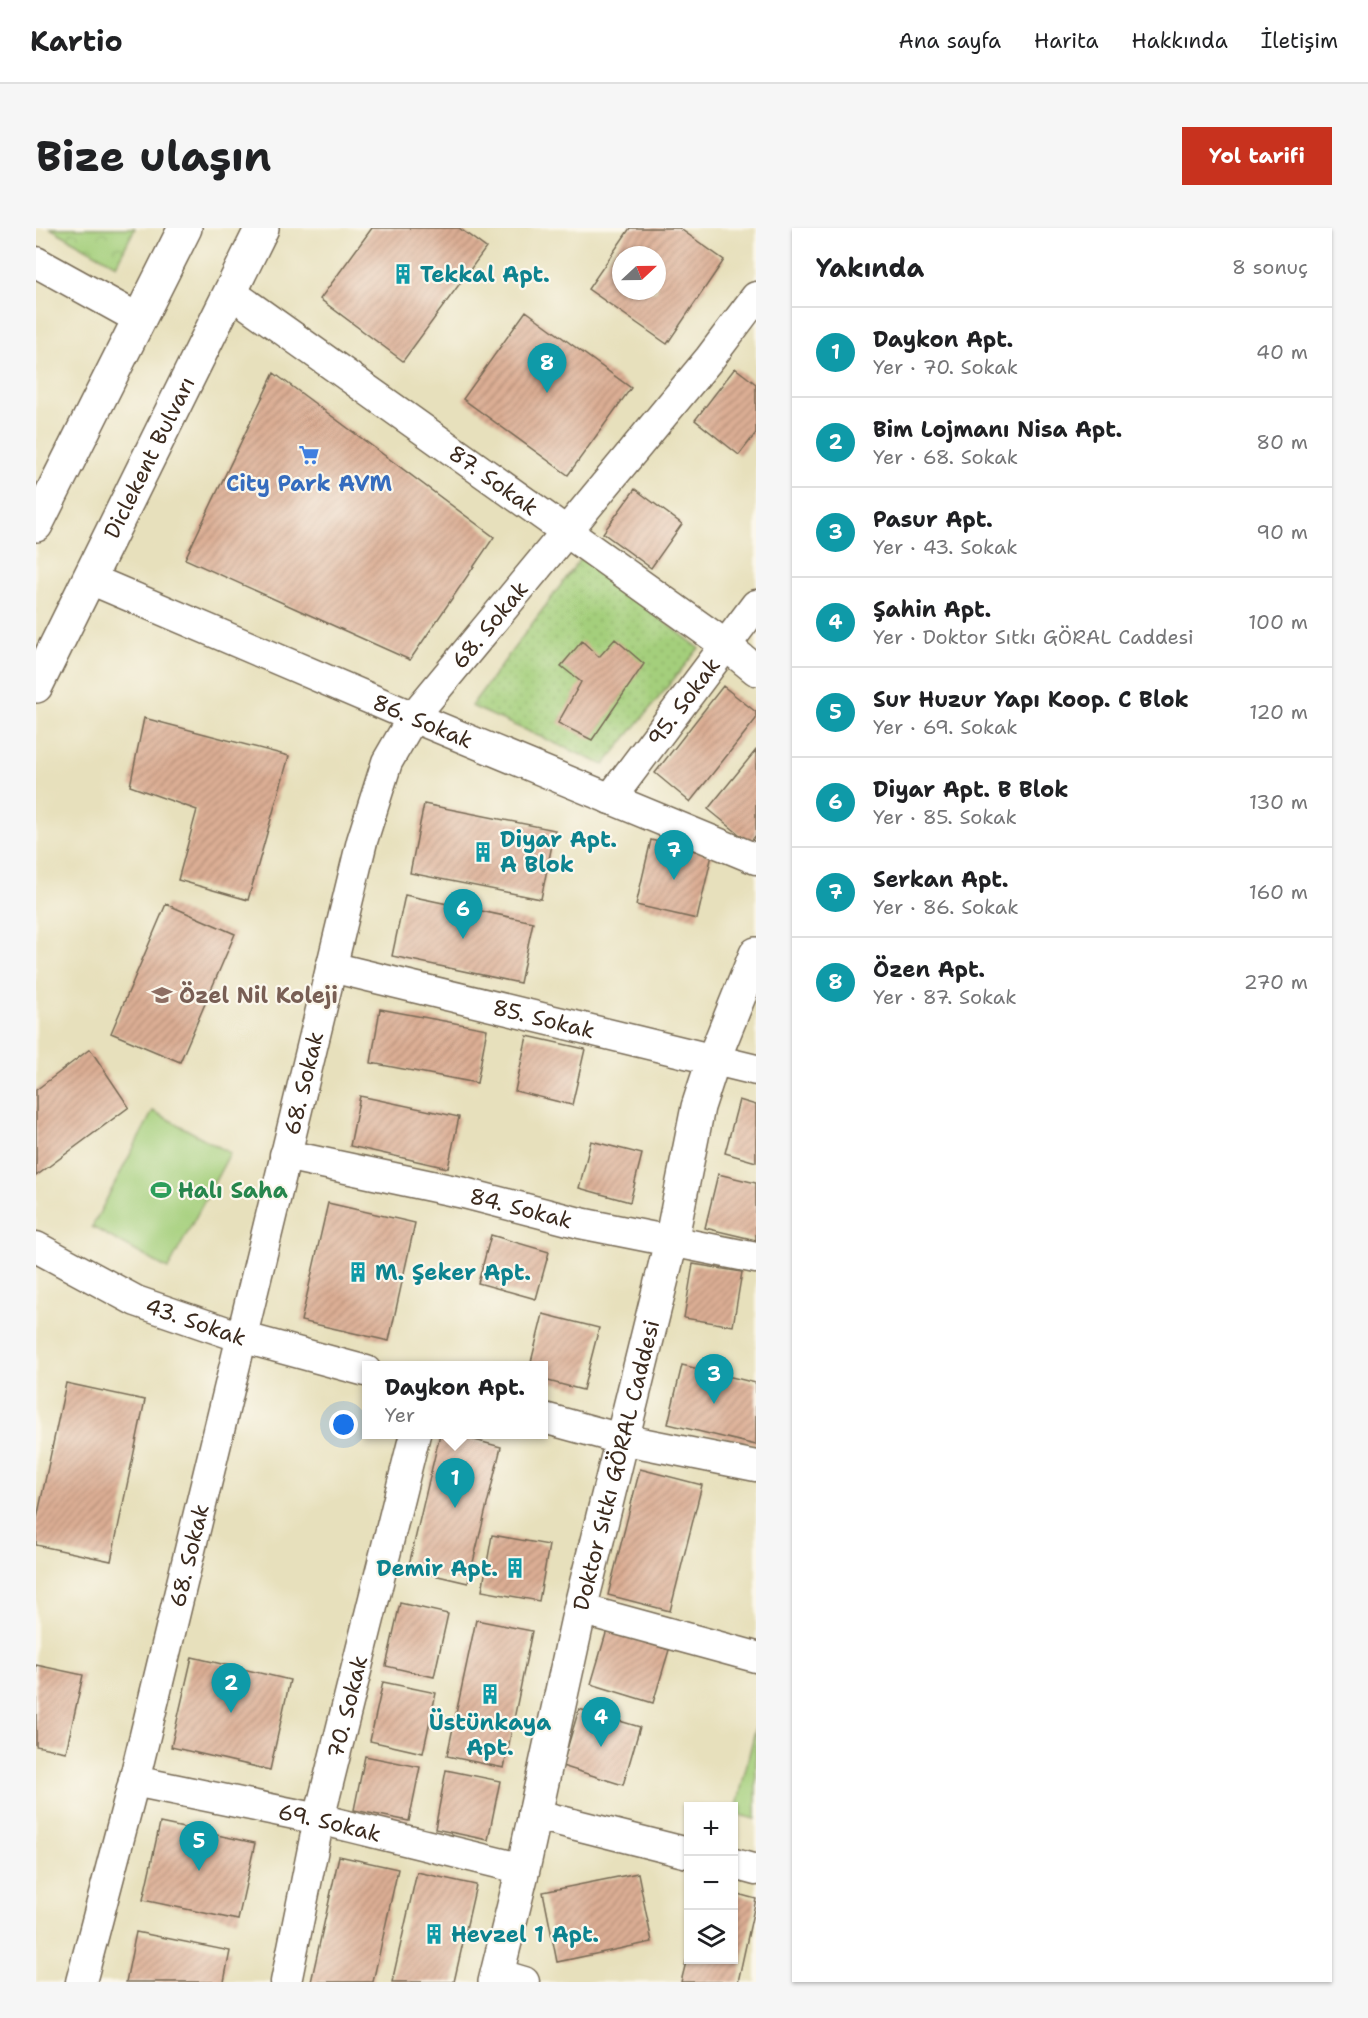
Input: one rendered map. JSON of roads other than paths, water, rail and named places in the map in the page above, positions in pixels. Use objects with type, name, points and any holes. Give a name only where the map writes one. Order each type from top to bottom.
[{"type":"street","points":[[36,525],[184,228]]},
{"type":"street","name":"Diclekent Bulvarı","points":[[36,686],[262,228]]},
{"type":"street","points":[[36,262],[139,319]]},
{"type":"street","name":"87. Sokak","points":[[230,292],[724,644],[756,670]]},
{"type":"street","name":"68. Sokak","points":[[81,1982],[134,1781],[362,841],[387,762],[413,717],[710,358],[756,297]]},
{"type":"street","name":"86. Sokak","points":[[90,579],[413,717],[756,859]]},
{"type":"street","name":"95. Sokak","points":[[610,799],[724,644],[756,605]]},
{"type":"street","name":"Doktor Sıtkı GÖRAL Caddesi","points":[[505,1979],[533,1814],[621,1439],[671,1242],[698,1107],[714,1058],[756,954]]},
{"type":"street","name":"85. Sokak","points":[[331,967],[756,1070]]},
{"type":"street","name":"84. Sokak","points":[[285,1155],[464,1193],[580,1224],[756,1258]]},
{"type":"street","name":"43. Sokak","points":[[36,1247],[136,1301],[240,1337],[362,1370]]},
{"type":"street","points":[[548,1419],[621,1439],[756,1466]]},
{"type":"street","name":"70. Sokak","points":[[286,1982],[319,1819],[414,1439]]},
{"type":"street","points":[[580,1609],[756,1657]]},
{"type":"street","name":"69. Sokak","points":[[134,1781],[319,1819],[523,1869]]},
{"type":"street","points":[[533,1814],[684,1852]]},
{"type":"street","points":[[738,1865],[756,1870]]},
{"type":"place","name":"Tekkal Apt.","points":[[403,274]]},
{"type":"place","name":"Özen Apt.","points":[[547,393]]},
{"type":"place","name":"City Park AVM","points":[[309,455]]},
{"type":"place","name":"Diyar Apt. A Blok","points":[[483,852]]},
{"type":"place","name":"Serkan Apt.","points":[[674,880]]},
{"type":"place","name":"Diyar Apt. B Blok","points":[[463,939]]},
{"type":"place","name":"Özel Nil Koleji","points":[[162,995]]},
{"type":"place","name":"Halı Saha","points":[[161,1190]]},
{"type":"place","name":"M. Şeker Apt.","points":[[358,1272]]},
{"type":"place","name":"Pasur Apt.","points":[[714,1404]]},
{"type":"place","name":"Daykon Apt.","points":[[455,1508]]},
{"type":"place","name":"Demir Apt.","points":[[515,1568]]},
{"type":"place","name":"Üstünkaya Apt.","points":[[490,1694]]},
{"type":"place","name":"Bim Lojmanı Nisa Apt.","points":[[231,1713]]},
{"type":"place","name":"Şahin Apt.","points":[[601,1747]]},
{"type":"place","name":"Sur Huzur Yapı Koop. C Blok","points":[[199,1871]]},
{"type":"place","name":"Hevzel 1 Apt.","points":[[434,1934]]}]
